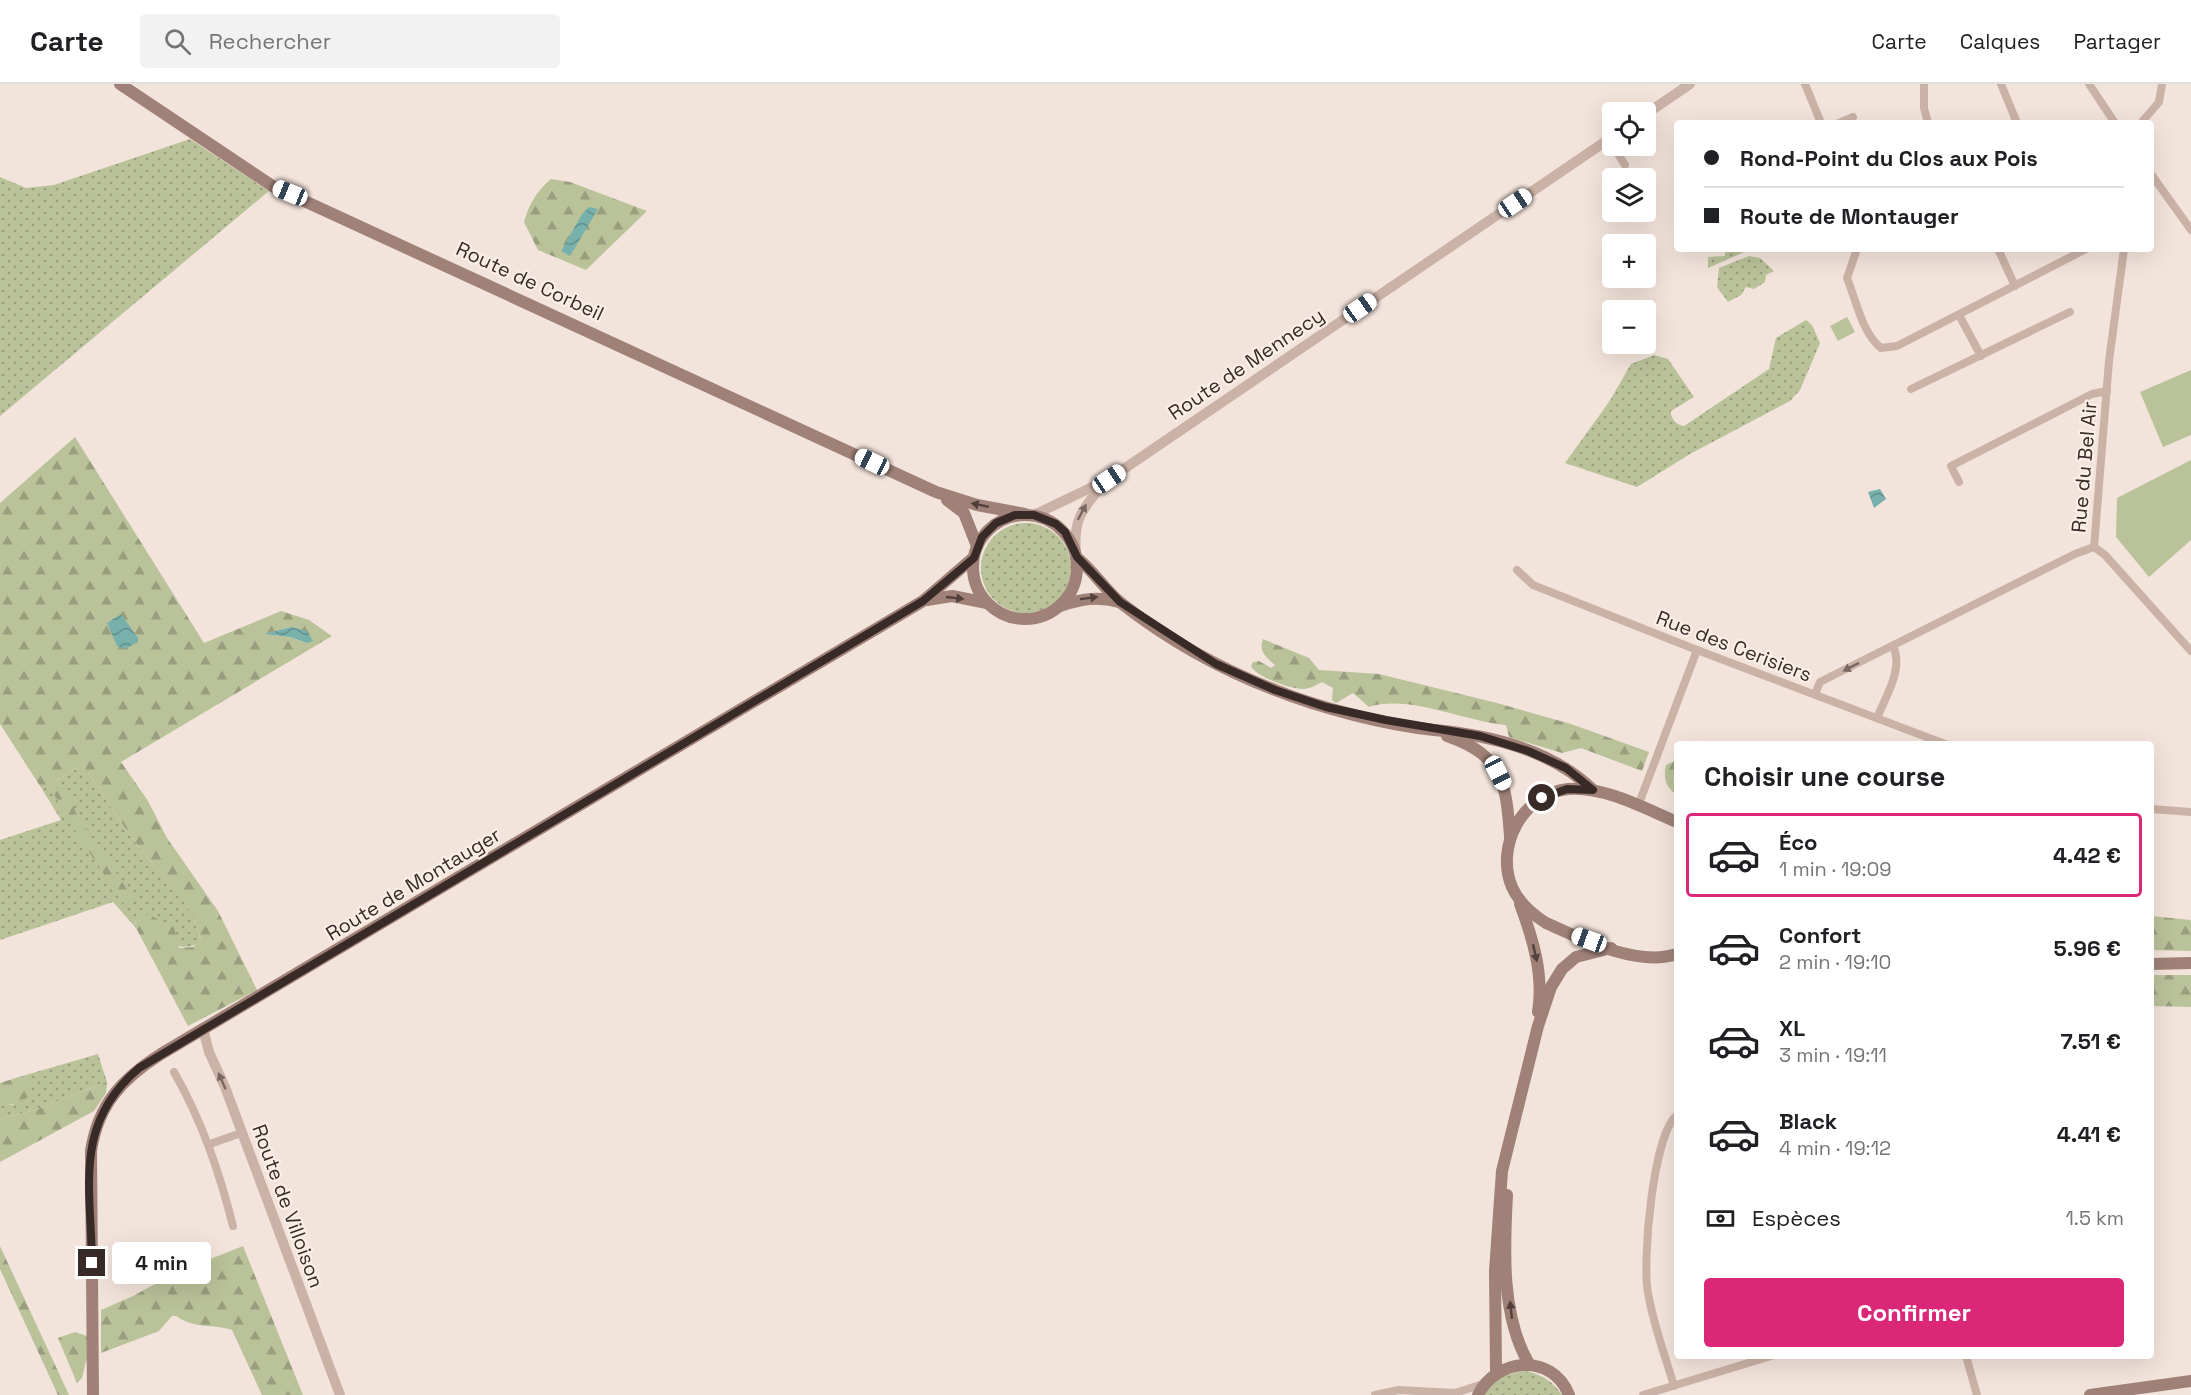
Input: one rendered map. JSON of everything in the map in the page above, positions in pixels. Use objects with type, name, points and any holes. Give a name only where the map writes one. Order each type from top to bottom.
[{"type":"main road","name":"Route de Corbeil","points":[[120,84],[274,187],[936,492],[977,505],[1030,515]]},
{"type":"main road","name":"Route de Corbeil","points":[[936,492],[964,513],[975,552]]},
{"type":"main road","points":[[1059,607],[1076,579],[1076,555],[1071,542],[1060,528],[1046,518],[1030,515],[996,523],[975,552],[974,577],[987,603],[1006,616],[1028,619],[1040,617],[1081,599],[1100,597],[1120,602]]},
{"type":"main road","name":"Route de Montauger","points":[[93,1395],[91,1151],[94,1131],[100,1114],[112,1094],[139,1068],[923,601],[975,552]]},
{"type":"main road","points":[[1076,555],[1120,602],[1216,664],[1275,690],[1326,707],[1435,730],[1480,736],[1543,756],[1566,768],[1593,790]]},
{"type":"main road","name":"Route de Montauger","points":[[923,601],[952,596],[987,603]]},
{"type":"main road","points":[[1435,730],[1479,751],[1498,773],[1508,798],[1510,837],[1508,875],[1538,965],[1538,1026]]},
{"type":"main road","points":[[1510,837],[1524,814],[1542,798],[1567,789],[1593,790],[1674,821]]},
{"type":"main road","points":[[1517,897],[1533,915],[1546,923],[1611,948],[1650,959],[1674,955]]},
{"type":"main road","points":[[1496,1372],[1497,1221],[1502,1171],[1538,1026],[1551,987],[1562,969],[1576,957],[1611,948]]},
{"type":"main road","points":[[2154,964],[2191,963]]},
{"type":"main road","points":[[1515,1123],[1506,1221],[1507,1268],[1516,1341],[1529,1364]]},
{"type":"main road","points":[[1480,1390],[1496,1372],[1512,1365],[1529,1364],[1552,1373],[1571,1394]]},
{"type":"main road","points":[[2090,1395],[2191,1381]]},
{"type":"street","points":[[1656,107],[1690,84]]},
{"type":"street","points":[[1805,84],[1820,120]]},
{"type":"street","points":[[1924,84],[1924,108],[1927,120]]},
{"type":"street","points":[[2001,84],[2016,120]]},
{"type":"street","points":[[2089,84],[2113,120]]},
{"type":"street","points":[[2144,120],[2159,102],[2162,84]]},
{"type":"street","points":[[1846,120],[1853,117]]},
{"type":"street","name":"Route de Mennecy","points":[[1030,515],[1109,479],[1602,149]]},
{"type":"street","points":[[1620,156],[1625,165]]},
{"type":"street","points":[[2154,178],[2191,230]]},
{"type":"street","points":[[1856,252],[1847,278],[1867,330],[1881,348],[1897,346],[2080,252]]},
{"type":"street","points":[[1999,252],[2015,286]]},
{"type":"street","points":[[2064,252],[2067,258]]},
{"type":"street","name":"Rue du Bel Air","points":[[2124,252],[2107,392],[2094,548],[2105,555],[2191,651]]},
{"type":"street","points":[[1911,388],[2070,312]]},
{"type":"street","points":[[1959,315],[1981,356]]},
{"type":"street","points":[[1959,482],[1951,466],[2092,394],[2107,392]]},
{"type":"street","name":"Route de Mennecy","points":[[1076,555],[1074,534],[1082,511],[1109,479]]},
{"type":"street","points":[[1815,694],[1820,682],[2075,554],[2094,548]]},
{"type":"street","name":"Rue des Cerisiers","points":[[1516,570],[1533,585],[1937,741]]},
{"type":"street","points":[[1877,718],[1897,667],[1898,656],[1893,646]]},
{"type":"street","points":[[1638,806],[1697,650]]},
{"type":"street","points":[[2154,809],[2191,812]]},
{"type":"street","name":"Route de Villoison","points":[[203,1029],[207,1046],[225,1087],[340,1395]]},
{"type":"street","points":[[174,1071],[210,1144],[233,1226]]},
{"type":"street","points":[[1674,1119],[1663,1135],[1645,1253],[1648,1293],[1674,1386]]},
{"type":"street","points":[[210,1144],[241,1133]]},
{"type":"street","points":[[1643,1395],[1761,1359]]},
{"type":"street","points":[[1967,1359],[1977,1395]]},
{"type":"street","points":[[1973,1380],[1983,1395]]},
{"type":"street","points":[[1375,1395],[1409,1390],[1455,1393],[1480,1390]]},
{"type":"green space","points":[[190,139],[269,191],[0,416],[0,177],[26,188],[54,185]]},
{"type":"green space","points":[[551,179],[570,182],[647,211],[586,270],[538,250],[524,222],[534,199]]},
{"type":"green space","points":[[1725,252],[1744,252],[1708,268],[1708,257],[1725,256]]},
{"type":"green space","points":[[1749,256],[1760,258],[1774,271],[1766,275],[1765,282],[1754,289],[1746,287],[1741,295],[1728,302],[1717,287],[1719,268]]},
{"type":"green space","points":[[1847,317],[1855,332],[1838,341],[1830,326]]},
{"type":"green space","points":[[1806,320],[1812,325],[1820,343],[1800,390],[1790,401],[1690,454],[1637,487],[1565,463],[1609,402],[1631,364],[1654,355],[1668,359],[1694,397],[1671,411],[1674,421],[1684,426],[1769,369],[1776,338]]},
{"type":"green space","points":[[2191,370],[2191,435],[2163,447],[2140,392]]},
{"type":"green space","points":[[75,437],[204,643],[281,611],[309,620],[332,636],[121,762],[148,801],[167,838],[218,911],[257,990],[188,1026],[136,928],[135,918],[147,914],[174,927],[179,948],[193,947],[201,940],[185,904],[130,835],[83,765],[42,789],[0,724],[0,503]],"holes":[[[291,627],[307,643],[290,637],[265,634]]]},
{"type":"green space","points":[[2191,460],[2191,540],[2149,577],[2116,537],[2117,498]]},
{"type":"green space","points":[[1026,523],[1043,527],[1058,536],[1067,551],[1071,568],[1067,585],[1058,600],[1043,609],[1026,613],[1009,609],[994,600],[985,585],[981,568],[985,551],[994,536],[1009,527]]},
{"type":"green space","points":[[1263,639],[1309,658],[1319,670],[1379,674],[1497,703],[1571,724],[1649,752],[1642,771],[1581,748],[1562,753],[1509,737],[1506,725],[1420,706],[1385,704],[1369,707],[1353,693],[1336,703],[1332,700],[1333,688],[1322,682],[1303,689],[1274,682],[1254,670],[1251,666],[1253,662],[1259,661],[1271,668],[1275,665],[1262,651]]},
{"type":"green space","points":[[1674,761],[1674,792],[1666,782],[1666,765]]},
{"type":"green space","points":[[83,765],[138,846],[180,894],[191,914],[201,941],[193,946],[175,945],[158,936],[135,918],[136,928],[113,902],[0,940],[0,840],[61,820],[42,789]]},
{"type":"green space","points":[[61,786],[70,798],[76,813],[134,900],[132,906],[124,904],[77,834],[52,791]]},
{"type":"green space","points":[[2154,916],[2191,920],[2191,951],[2154,950]]},
{"type":"green space","points":[[2154,975],[2191,975],[2191,1007],[2154,1006]]},
{"type":"green space","points":[[98,1054],[107,1082],[35,1110],[0,1119],[0,1105],[13,1105],[32,1081],[19,1077]]},
{"type":"green space","points":[[19,1077],[32,1080],[31,1094],[17,1103],[0,1105],[0,1083]]},
{"type":"green space","points":[[107,1082],[106,1093],[94,1111],[0,1162],[0,1119],[35,1110]]},
{"type":"green space","points":[[0,1246],[69,1395],[58,1395],[0,1269]]},
{"type":"green space","points":[[243,1246],[303,1395],[262,1395],[232,1330],[197,1325],[176,1316],[172,1316],[159,1331],[101,1353],[101,1310],[133,1296],[201,1259],[203,1262]]},
{"type":"green space","points":[[75,1332],[87,1336],[90,1358],[86,1361],[82,1378],[77,1383],[58,1338]]},
{"type":"green space","points":[[1526,1371],[1547,1379],[1562,1395],[1485,1395],[1492,1384],[1502,1377]]},
{"type":"water","points":[[589,207],[598,209],[570,256],[561,251],[582,214]]},
{"type":"water","points":[[1880,489],[1886,499],[1874,508],[1868,492]]},
{"type":"water","points":[[121,614],[138,638],[138,642],[125,649],[117,646],[107,623]]},
{"type":"water","points":[[291,627],[307,631],[313,641],[307,643],[290,637],[264,634]]},
{"type":"route","points":[[92,1263],[91,1151],[94,1131],[100,1114],[112,1094],[139,1068],[923,601],[974,558],[977,546],[988,529],[1005,518],[1015,515],[1034,515],[1056,524],[1065,532],[1077,557],[1120,602],[1216,664],[1275,690],[1326,707],[1435,730],[1444,729],[1480,736],[1543,756],[1566,768],[1593,790],[1567,789],[1542,798]]}]
